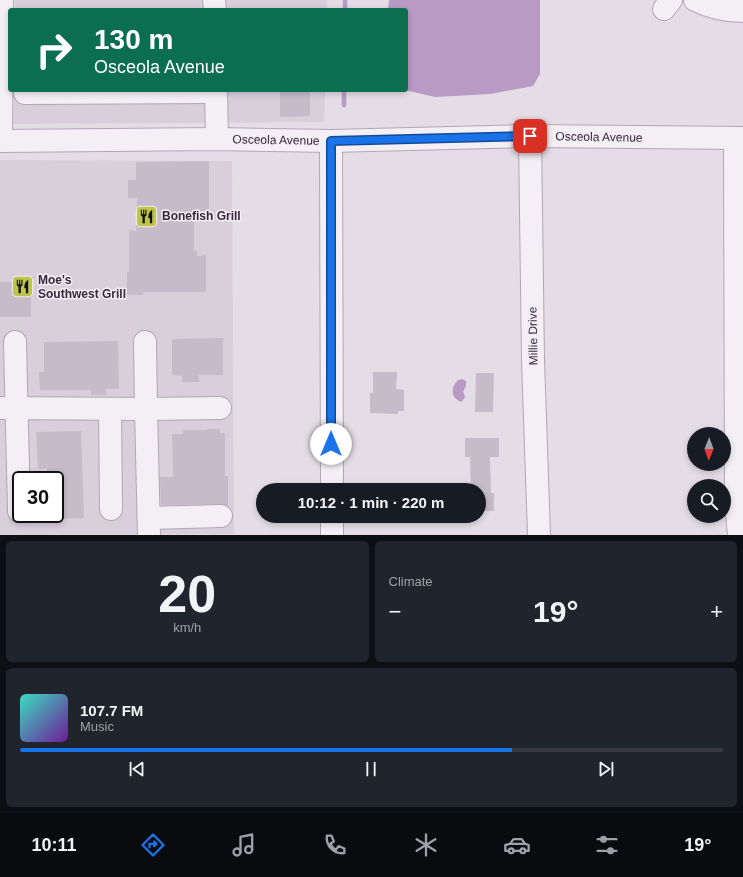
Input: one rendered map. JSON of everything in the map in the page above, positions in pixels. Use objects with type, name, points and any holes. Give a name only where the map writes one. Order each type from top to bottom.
[{"type":"street","points":[[0,141],[2,0]]},
{"type":"street","points":[[695,0],[721,10],[743,11]]},
{"type":"street","points":[[25,93],[120,92]]},
{"type":"street","points":[[216,92],[217,139]]},
{"type":"street","name":"Osceola Avenue","points":[[0,141],[217,139],[331,141],[530,136],[739,138]]},
{"type":"street","name":"Millie Drive","points":[[530,136],[533,360],[539,535]]},
{"type":"street","points":[[739,138],[736,505],[739,535]]},
{"type":"street","points":[[331,141],[332,483]]},
{"type":"street","points":[[15,471],[8,408],[16,342]]},
{"type":"street","points":[[145,342],[149,526],[221,516]]},
{"type":"street","points":[[8,408],[220,408]]},
{"type":"street","points":[[110,409],[111,509]]},
{"type":"street","points":[[332,523],[332,535]]},
{"type":"shaded area","points":[[15,0],[327,0],[327,8],[15,8]]},
{"type":"shaded area","points":[[389,0],[540,0],[540,74],[533,86],[490,94],[435,97],[408,91],[408,8],[388,8]]},
{"type":"shaded area","points":[[14,92],[325,92],[324,122],[13,124]]},
{"type":"shaded area","points":[[0,160],[232,161],[234,534],[0,535]]},
{"type":"shaded area","points":[[462,379],[466,381],[466,386],[463,392],[465,396],[461,402],[454,397],[453,391],[456,382]]},
{"type":"building","points":[[280,92],[310,92],[310,116],[280,117]]},
{"type":"building","points":[[209,161],[209,211],[194,211],[194,251],[197,251],[197,256],[206,255],[206,292],[143,292],[143,295],[127,295],[127,272],[129,272],[129,230],[136,231],[137,198],[128,198],[128,180],[136,180],[136,162]]},
{"type":"building","points":[[17,277],[33,277],[31,317],[0,317],[0,282],[18,282]]},
{"type":"building","points":[[223,338],[223,375],[199,375],[199,382],[182,382],[182,376],[172,375],[172,339]]},
{"type":"building","points":[[118,341],[119,389],[106,389],[106,395],[91,395],[91,390],[40,390],[39,372],[44,372],[44,342]]},
{"type":"building","points":[[373,372],[397,372],[396,389],[404,390],[404,411],[398,411],[398,414],[370,413],[370,393],[373,393]]},
{"type":"building","points":[[476,373],[494,373],[493,412],[475,412]]},
{"type":"building","points":[[220,429],[220,433],[225,433],[225,476],[228,476],[228,506],[221,504],[161,505],[160,477],[173,477],[172,434],[183,434],[183,430]]},
{"type":"building","points":[[81,431],[84,518],[64,519],[64,471],[47,471],[47,468],[38,469],[36,432]]},
{"type":"building","points":[[465,438],[499,438],[499,457],[490,457],[491,493],[494,493],[494,511],[486,511],[486,483],[471,483],[470,457],[465,457]]},
{"type":"waterway","points":[[345,0],[345,8]]},
{"type":"waterway","points":[[344,92],[344,105]]},
{"type":"place","name":"Bonefish Grill","points":[[147,216]]},
{"type":"place","name":"Moe's Southwest Grill","points":[[23,287]]},
{"type":"route","points":[[331,444],[331,141],[530,136]]}]
